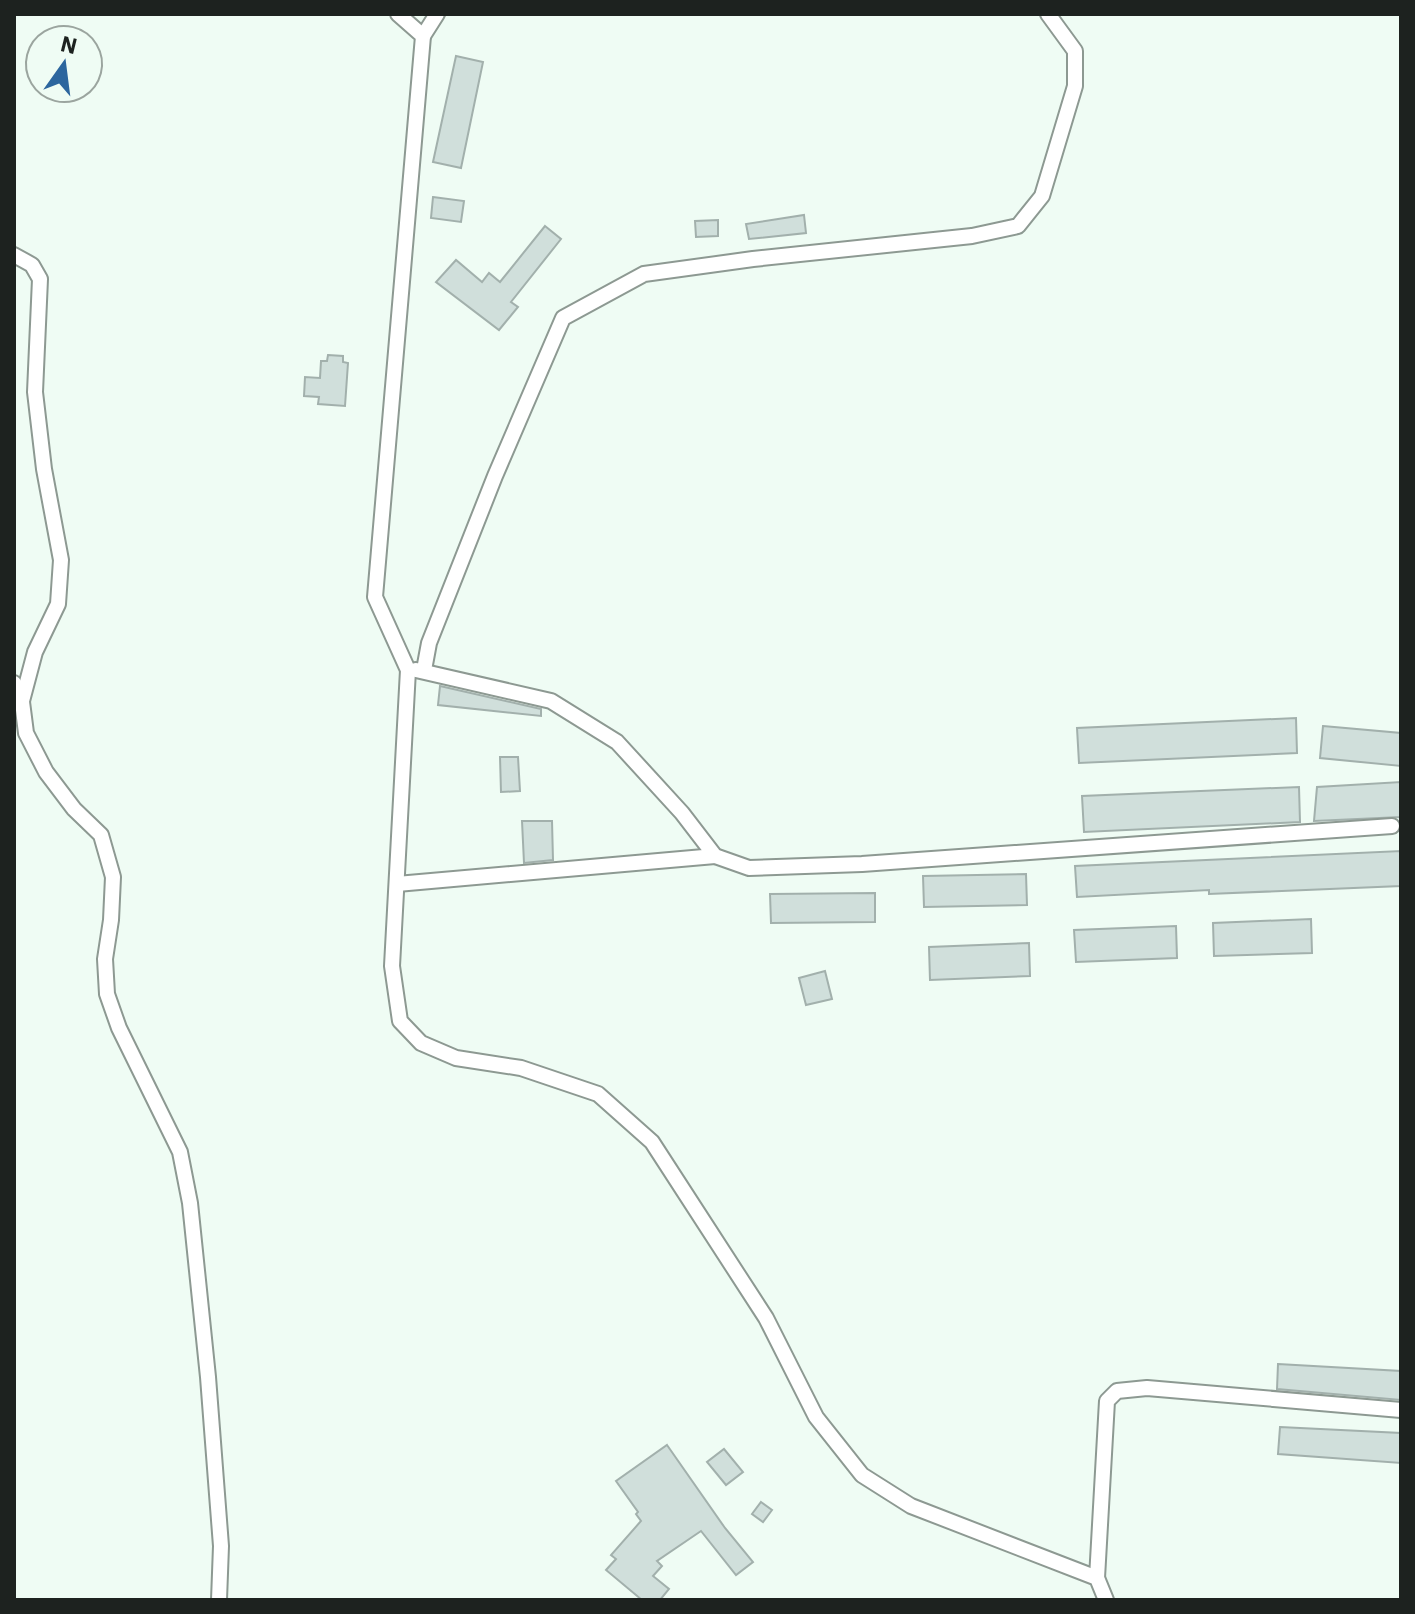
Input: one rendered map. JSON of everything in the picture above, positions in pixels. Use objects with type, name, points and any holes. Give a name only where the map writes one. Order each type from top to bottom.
[{"type":"street","points":[[398,14],[423,36]]},
{"type":"street","points":[[437,14],[423,36],[375,597],[408,670],[392,966],[400,1021],[421,1043],[456,1058],[521,1068],[598,1094],[652,1142],[766,1318],[816,1417],[862,1475],[911,1506],[1097,1578]]},
{"type":"street","points":[[424,670],[429,643],[451,587],[563,318],[644,274],[972,236],[1018,226],[1042,196],[1075,86],[1075,51],[1048,14]]},
{"type":"street","points":[[14,255],[32,265],[40,279],[42,296],[35,392],[44,469],[61,560],[58,604],[35,652],[22,702]]},
{"type":"street","points":[[408,670],[424,670],[551,701],[617,742],[682,813],[715,856]]},
{"type":"street","points":[[14,683],[22,702],[26,733],[46,772],[74,809],[101,835],[113,877],[105,959],[107,994],[119,1028],[180,1152],[190,1203],[208,1377],[221,1546],[219,1600]]},
{"type":"street","points":[[397,884],[715,856],[749,868],[862,864],[1392,826]]},
{"type":"street","points":[[1106,1600],[1097,1578],[1107,1401],[1117,1391],[1147,1388],[1401,1410]]},
{"type":"building","points":[[456,56],[483,62],[461,168],[433,162]]},
{"type":"building","points":[[433,197],[464,201],[461,222],[431,218]]},
{"type":"building","points":[[804,215],[806,233],[749,239],[746,224]]},
{"type":"building","points":[[718,220],[718,236],[696,237],[695,221]]},
{"type":"building","points":[[545,226],[561,239],[511,302],[518,307],[499,330],[436,282],[456,260],[482,282],[489,273],[500,282]]},
{"type":"building","points":[[328,355],[343,356],[343,362],[348,363],[345,406],[318,404],[319,397],[304,396],[305,377],[320,378],[321,361],[327,361]]},
{"type":"building","points":[[440,686],[541,709],[541,716],[438,705]]},
{"type":"building","points":[[1296,718],[1297,753],[1079,763],[1077,728]]},
{"type":"building","points":[[1323,726],[1401,733],[1401,766],[1320,758]]},
{"type":"building","points":[[500,757],[518,757],[520,791],[501,792]]},
{"type":"building","points":[[1401,782],[1401,817],[1314,821],[1317,787]]},
{"type":"building","points":[[1299,787],[1300,822],[1084,832],[1082,796]]},
{"type":"building","points":[[522,821],[552,821],[553,860],[524,863]]},
{"type":"building","points":[[1401,851],[1401,886],[1209,894],[1209,890],[1077,897],[1075,866]]},
{"type":"building","points":[[1026,874],[1027,905],[924,907],[923,876]]},
{"type":"building","points":[[875,893],[875,922],[771,923],[770,894]]},
{"type":"building","points":[[1311,919],[1312,953],[1214,956],[1213,923]]},
{"type":"building","points":[[1176,926],[1177,958],[1076,962],[1074,930]]},
{"type":"building","points":[[1029,943],[1030,976],[930,980],[929,947]]},
{"type":"building","points":[[825,971],[832,999],[806,1005],[799,978]]},
{"type":"building","points":[[1278,1364],[1401,1371],[1401,1400],[1277,1389]]},
{"type":"building","points":[[1280,1427],[1401,1433],[1401,1463],[1278,1454]]},
{"type":"building","points":[[667,1445],[725,1528],[753,1562],[736,1575],[701,1531],[657,1561],[662,1566],[653,1576],[669,1589],[660,1600],[642,1600],[606,1570],[616,1559],[611,1555],[641,1521],[616,1481]]},
{"type":"building","points":[[724,1449],[743,1472],[726,1485],[707,1462]]},
{"type":"building","points":[[761,1502],[772,1510],[763,1522],[752,1514]]}]
